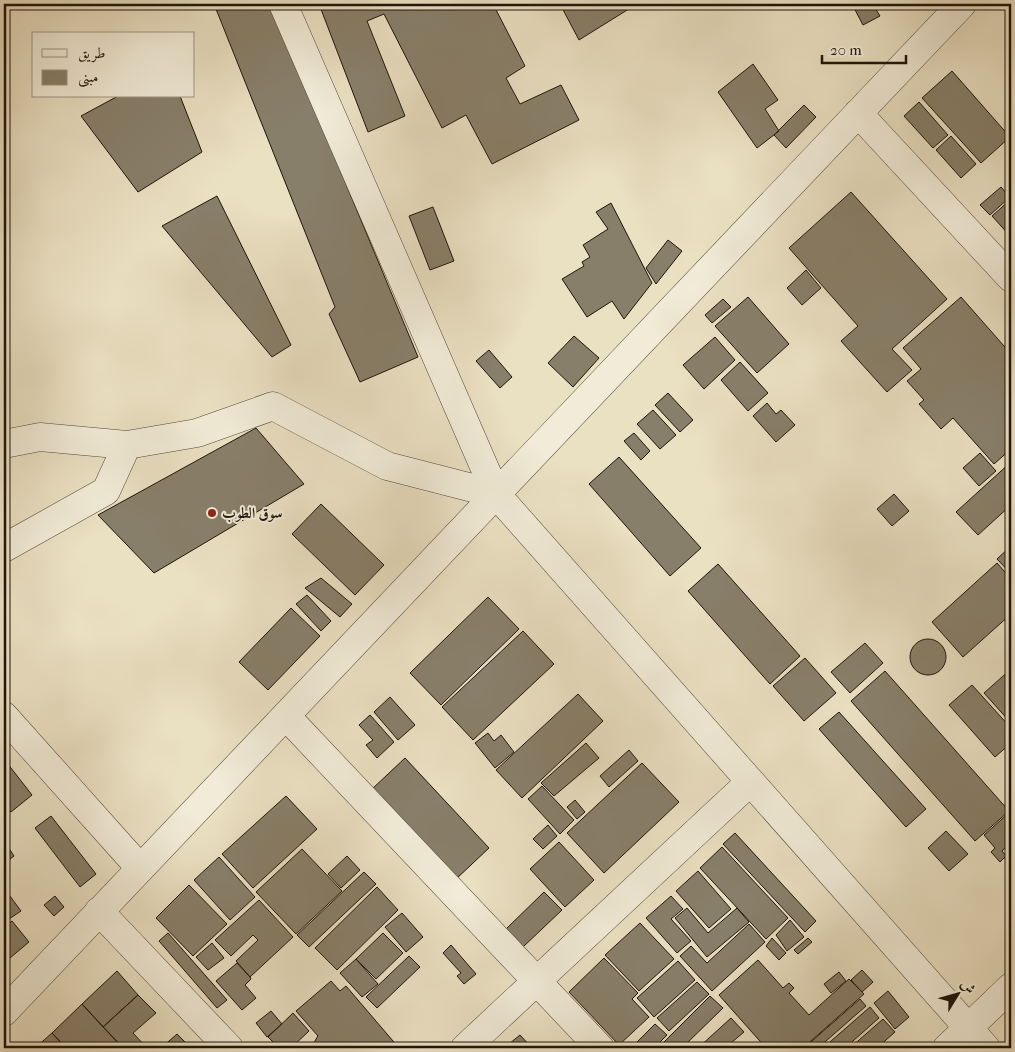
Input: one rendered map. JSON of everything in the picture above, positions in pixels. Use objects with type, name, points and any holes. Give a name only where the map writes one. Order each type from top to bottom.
[{"type":"street","points":[[283,4],[496,494],[986,1048]]},
{"type":"street","points":[[4,1012],[962,4]]},
{"type":"street","points":[[858,113],[1011,278]]},
{"type":"street","points":[[4,444],[40,437],[127,445],[196,433],[272,406],[387,466],[496,494]]},
{"type":"street","points":[[4,548],[106,491],[127,445]]},
{"type":"street","points":[[4,716],[140,868]]},
{"type":"street","points":[[286,716],[600,1048]]},
{"type":"street","points":[[465,1048],[750,782]]},
{"type":"street","points":[[99,911],[229,1048]]},
{"type":"street","points":[[947,1048],[1011,987]]},
{"type":"building","points":[[214,4],[271,4],[418,357],[360,382],[329,314],[335,307]]},
{"type":"building","points":[[319,4],[493,4],[525,66],[506,78],[520,104],[561,85],[579,120],[492,164],[466,115],[442,128],[384,14],[367,21],[405,116],[368,132]]},
{"type":"building","points":[[560,4],[630,4],[632,7],[579,40]]},
{"type":"building","points":[[852,4],[883,4],[875,8],[880,16],[863,25]]},
{"type":"building","points":[[753,64],[778,100],[765,109],[779,131],[757,148],[718,92]]},
{"type":"building","points":[[952,71],[1010,137],[981,163],[922,98]]},
{"type":"building","points":[[114,98],[181,98],[202,152],[138,192],[81,116]]},
{"type":"building","points":[[919,102],[948,135],[933,148],[904,116]]},
{"type":"building","points":[[804,105],[816,117],[786,148],[774,135]]},
{"type":"building","points":[[951,136],[976,164],[961,178],[936,150]]},
{"type":"building","points":[[1001,187],[1010,197],[990,215],[980,205]]},
{"type":"building","points":[[851,192],[947,299],[892,349],[912,370],[887,392],[841,341],[858,326],[789,248]]},
{"type":"building","points":[[217,196],[291,345],[272,357],[162,226]]},
{"type":"building","points":[[1011,199],[1011,237],[992,216]]},
{"type":"building","points":[[611,203],[652,283],[624,319],[612,301],[587,317],[562,279],[584,266],[582,262],[590,257],[583,245],[608,229],[596,212]]},
{"type":"building","points":[[433,207],[454,261],[430,270],[409,216]]},
{"type":"building","points":[[668,240],[682,251],[656,284],[646,268]]},
{"type":"building","points":[[806,270],[821,288],[802,305],[787,288]]},
{"type":"building","points":[[748,297],[789,344],[757,373],[715,326]]},
{"type":"building","points":[[961,297],[1011,354],[1011,449],[994,464],[953,418],[941,429],[919,404],[924,400],[907,381],[921,369],[903,348]]},
{"type":"building","points":[[723,299],[731,307],[712,323],[705,315]]},
{"type":"building","points":[[574,336],[599,358],[573,387],[548,363]]},
{"type":"building","points":[[715,337],[735,360],[704,389],[683,365]]},
{"type":"building","points":[[489,350],[512,377],[500,388],[476,361]]},
{"type":"building","points":[[740,362],[768,393],[748,411],[721,380]]},
{"type":"building","points":[[668,393],[693,420],[680,432],[655,405]]},
{"type":"building","points":[[767,403],[776,414],[781,410],[795,425],[776,442],[753,416]]},
{"type":"building","points":[[653,410],[676,435],[660,449],[637,424]]},
{"type":"building","points":[[256,428],[304,484],[154,573],[98,515]]},
{"type":"building","points":[[634,433],[650,451],[641,460],[624,441]]},
{"type":"building","points":[[980,453],[996,471],[979,486],[963,468]]},
{"type":"building","points":[[619,457],[701,548],[670,576],[589,484]]},
{"type":"building","points":[[1011,462],[1011,505],[978,535],[956,512]]},
{"type":"building","points":[[894,494],[909,511],[892,526],[877,509]]},
{"type":"building","points":[[321,504],[384,565],[355,595],[292,534]]},
{"type":"building","points":[[1011,546],[1011,574],[997,559]]},
{"type":"building","points":[[997,563],[1011,579],[1011,614],[963,657],[932,622]]},
{"type":"building","points":[[718,564],[800,656],[770,684],[688,591]]},
{"type":"building","points":[[321,578],[352,604],[340,617],[305,588]]},
{"type":"building","points":[[307,595],[331,621],[321,631],[296,604]]},
{"type":"building","points":[[488,597],[519,629],[441,705],[410,673]]},
{"type":"building","points":[[291,608],[320,636],[268,690],[239,662]]},
{"type":"building","points":[[523,631],[554,664],[473,740],[442,707]]},
{"type":"building","points":[[928,639],[940,645],[946,657],[940,669],[928,675],[916,669],[910,657],[916,645]]},
{"type":"building","points":[[865,643],[883,663],[850,693],[831,672]]},
{"type":"building","points":[[805,658],[836,693],[804,721],[773,686]]},
{"type":"building","points":[[1011,669],[1011,722],[1010,722],[984,693]]},
{"type":"building","points":[[885,671],[1009,811],[975,841],[851,701]]},
{"type":"building","points":[[972,685],[1011,728],[1011,743],[995,757],[949,705]]},
{"type":"building","points":[[578,694],[603,721],[522,798],[496,770]]},
{"type":"building","points":[[390,697],[415,725],[398,740],[374,712]]},
{"type":"building","points":[[839,712],[926,809],[906,827],[819,729]]},
{"type":"building","points":[[370,715],[394,742],[377,758],[366,745],[373,740],[359,725]]},
{"type":"building","points":[[488,733],[494,741],[501,735],[514,752],[495,768],[475,743]]},
{"type":"building","points":[[586,743],[599,758],[554,796],[541,783]]},
{"type":"building","points":[[629,750],[638,761],[609,787],[600,776]]},
{"type":"building","points":[[405,758],[489,848],[455,880],[371,790]]},
{"type":"building","points":[[4,759],[32,795],[11,812],[4,803]]},
{"type":"building","points":[[642,763],[679,802],[604,873],[567,833]]},
{"type":"building","points":[[542,786],[574,820],[560,834],[528,799]]},
{"type":"building","points":[[286,796],[317,829],[253,888],[222,854]]},
{"type":"building","points":[[575,800],[585,812],[577,819],[567,807]]},
{"type":"building","points":[[1011,811],[1011,842],[1002,851],[1006,856],[1000,862],[991,852],[995,848],[984,835]]},
{"type":"building","points":[[51,816],[96,874],[80,887],[35,828]]},
{"type":"building","points":[[548,825],[557,836],[543,849],[533,839]]},
{"type":"building","points":[[946,831],[968,854],[949,871],[928,848]]},
{"type":"building","points":[[735,833],[816,921],[805,932],[723,844]]},
{"type":"building","points":[[4,841],[14,856],[4,864]]},
{"type":"building","points":[[559,842],[594,880],[565,907],[530,869]]},
{"type":"building","points":[[722,847],[788,918],[766,939],[700,868]]},
{"type":"building","points":[[302,849],[342,891],[296,934],[256,892]]},
{"type":"building","points":[[347,856],[360,870],[341,888],[328,874]]},
{"type":"building","points":[[219,857],[255,897],[230,920],[194,880]]},
{"type":"building","points":[[698,871],[731,909],[709,928],[676,891]]},
{"type":"building","points":[[364,872],[376,884],[309,947],[297,935]]},
{"type":"building","points":[[189,885],[227,924],[193,956],[156,918]]},
{"type":"building","points":[[377,887],[398,910],[337,970],[315,948]]},
{"type":"building","points":[[4,888],[21,911],[9,919],[4,911]]},
{"type":"building","points":[[544,892],[562,910],[523,947],[506,929]]},
{"type":"building","points":[[55,896],[64,907],[54,916],[44,905]]},
{"type":"building","points":[[671,896],[683,909],[671,919],[691,941],[677,953],[646,918]]},
{"type":"building","points":[[259,900],[293,937],[250,977],[236,961],[258,940],[253,935],[231,956],[215,940]]},
{"type":"building","points":[[687,908],[708,933],[737,908],[749,922],[707,957],[675,918]]},
{"type":"building","points":[[402,913],[423,937],[406,952],[385,927]]},
{"type":"building","points":[[790,920],[804,937],[787,951],[776,935]]},
{"type":"building","points":[[12,921],[29,942],[4,963],[4,928]]},
{"type":"building","points":[[640,923],[674,959],[639,991],[605,955]]},
{"type":"building","points":[[749,924],[765,942],[712,991],[680,956],[691,946],[707,963]]},
{"type":"building","points":[[168,933],[227,1000],[217,1008],[159,941]]},
{"type":"building","points":[[383,933],[403,953],[376,979],[356,959]]},
{"type":"building","points":[[772,938],[786,953],[779,960],[766,946]]},
{"type":"building","points":[[808,938],[812,942],[798,954],[794,950]]},
{"type":"building","points":[[212,943],[224,958],[208,970],[196,957]]},
{"type":"building","points":[[451,945],[476,974],[464,984],[457,976],[461,973],[443,953]]},
{"type":"building","points":[[409,956],[420,967],[377,1008],[366,997]]},
{"type":"building","points":[[604,958],[638,993],[632,999],[649,1017],[619,1045],[569,992]]},
{"type":"building","points":[[356,959],[378,984],[362,997],[340,973]]},
{"type":"building","points":[[758,960],[783,988],[789,983],[794,988],[789,993],[809,1015],[849,979],[864,994],[803,1048],[766,1048],[719,995]]},
{"type":"building","points":[[678,961],[695,980],[654,1017],[637,998]]},
{"type":"building","points":[[237,963],[250,977],[251,979],[245,985],[256,998],[242,1010],[216,981]]},
{"type":"building","points":[[862,970],[873,982],[862,992],[851,980]]},
{"type":"building","points":[[117,971],[138,995],[103,1027],[82,1004]]},
{"type":"building","points":[[839,972],[846,981],[831,993],[824,984]]},
{"type":"building","points":[[331,981],[340,991],[346,986],[399,1048],[317,1048],[313,1044],[318,1036],[296,1011]]},
{"type":"building","points":[[697,982],[709,994],[669,1031],[657,1018]]},
{"type":"building","points":[[888,991],[909,1017],[895,1029],[874,1003]]},
{"type":"building","points":[[138,995],[156,1013],[133,1033],[147,1048],[123,1048],[103,1027]]},
{"type":"building","points":[[710,996],[723,1008],[682,1048],[658,1048]]},
{"type":"building","points":[[860,999],[866,1006],[818,1048],[804,1048]]},
{"type":"building","points":[[82,1004],[123,1048],[66,1048],[52,1033]]},
{"type":"building","points":[[870,1007],[879,1018],[845,1048],[823,1048]]},
{"type":"building","points":[[271,1011],[282,1024],[267,1037],[256,1023]]},
{"type":"building","points":[[293,1013],[309,1031],[291,1048],[279,1048],[268,1037]]},
{"type":"building","points":[[731,1018],[744,1032],[725,1048],[698,1048]]},
{"type":"building","points":[[883,1019],[895,1032],[877,1048],[850,1048]]},
{"type":"building","points":[[655,1024],[667,1035],[654,1048],[631,1048]]},
{"type":"building","points":[[52,1033],[66,1048],[35,1048]]},
{"type":"building","points":[[177,1034],[191,1048],[161,1048]]},
{"type":"building","points":[[520,1035],[532,1048],[504,1048]]},
{"type":"place","name":"سوق الطوب","points":[[212,513]]}]
